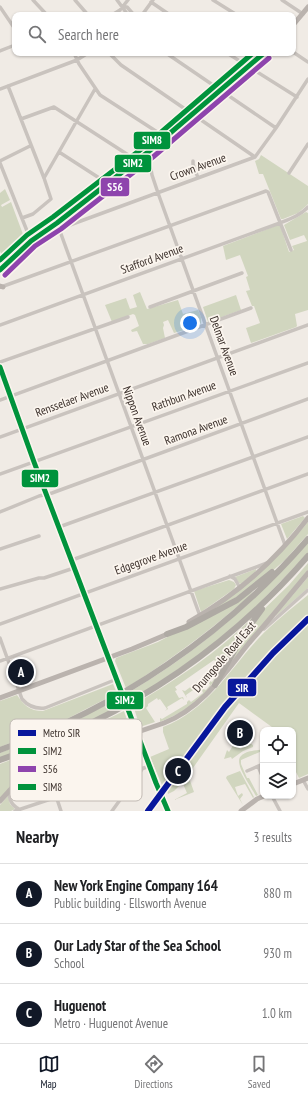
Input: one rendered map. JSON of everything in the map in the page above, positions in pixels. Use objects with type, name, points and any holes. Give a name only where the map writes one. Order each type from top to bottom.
[{"type":"highway","points":[[73,719],[122,694],[157,672],[205,638],[266,583],[308,539]]},
{"type":"highway","points":[[167,634],[186,627],[238,600],[295,553]]},
{"type":"highway","points":[[215,685],[246,629],[308,556]]},
{"type":"highway","points":[[100,719],[158,686],[189,665],[222,640],[288,579]]},
{"type":"highway","points":[[0,750],[10,746]]},
{"type":"highway","points":[[0,760],[10,756]]},
{"type":"street","points":[[33,0],[43,12]]},
{"type":"street","points":[[75,0],[85,12]]},
{"type":"street","points":[[117,0],[125,12]]},
{"type":"street","points":[[116,12],[123,7],[128,0]]},
{"type":"street","points":[[213,0],[232,12]]},
{"type":"street","points":[[282,0],[303,14]]},
{"type":"street","points":[[144,12],[152,1],[166,12]]},
{"type":"street","points":[[0,7],[4,16],[12,25]]},
{"type":"street","points":[[123,7],[127,7],[131,12]]},
{"type":"street","points":[[296,22],[308,7]]},
{"type":"street","points":[[0,50],[12,46]]},
{"type":"street","points":[[296,54],[308,62]]},
{"type":"street","points":[[75,56],[100,95],[165,137]]},
{"type":"street","points":[[0,89],[77,60],[83,56]]},
{"type":"street","points":[[113,56],[121,65],[255,157],[308,79]]},
{"type":"street","points":[[170,56],[276,128]]},
{"type":"street","points":[[232,56],[297,97]]},
{"type":"street","points":[[0,270],[31,241],[148,152],[261,56]]},
{"type":"street","points":[[8,86],[51,198],[33,214],[22,218]]},
{"type":"street","points":[[44,178],[95,89]]},
{"type":"street","points":[[21,119],[54,106],[136,160]]},
{"type":"street","points":[[289,173],[308,144]]},
{"type":"street","points":[[30,146],[0,162],[31,241]]},
{"type":"street","points":[[59,152],[107,183]]},
{"type":"street","name":"Delmar Avenue","points":[[148,152],[152,175],[158,193],[285,545]]},
{"type":"street","name":"Crown Avenue","points":[[59,229],[255,157]]},
{"type":"street","points":[[193,161],[198,178]]},
{"type":"street","points":[[1,287],[267,191],[291,250]]},
{"type":"street","name":"Stafford Avenue","points":[[0,325],[280,223],[296,216],[308,208]]},
{"type":"street","name":"Nippon Avenue","points":[[57,222],[106,361],[200,616]]},
{"type":"street","points":[[150,307],[242,273]]},
{"type":"street","points":[[0,400],[251,308]]},
{"type":"street","points":[[0,362],[128,317]]},
{"type":"street","name":"Rensselaer Avenue","points":[[0,437],[308,325]]},
{"type":"street","name":"Rathbun Avenue","points":[[0,474],[308,363]]},
{"type":"street","points":[[0,367],[46,494],[60,527],[74,568],[132,719]]},
{"type":"street","name":"Ramona Avenue","points":[[0,512],[308,399]]},
{"type":"street","points":[[60,527],[308,437]]},
{"type":"street","points":[[72,560],[308,474]]},
{"type":"street","name":"Edgegrove Avenue","points":[[0,624],[308,512]]},
{"type":"street","points":[[0,698],[142,645],[167,634],[200,616],[240,588],[268,563],[308,518]]},
{"type":"street","points":[[0,549],[39,536]]},
{"type":"street","points":[[0,661],[268,563]]},
{"type":"street","points":[[0,589],[39,578],[44,578],[74,568]]},
{"type":"street","name":"Drumgoole Road East","points":[[142,730],[168,721],[188,711],[204,697],[308,573]]},
{"type":"street","points":[[230,576],[235,580],[240,588]]},
{"type":"street","points":[[255,636],[308,590]]},
{"type":"street","points":[[0,638],[22,698],[28,704],[38,708],[45,708],[118,681]]},
{"type":"street","points":[[142,745],[168,811]]},
{"type":"street","points":[[142,768],[150,766]]},
{"type":"street","points":[[247,771],[258,766],[260,771]]},
{"type":"street","points":[[296,783],[306,779],[308,789]]},
{"type":"street","points":[[9,790],[10,796]]},
{"type":"street","name":"Drumgoole Road East","points":[[0,801],[9,790]]},
{"type":"street","points":[[241,811],[260,798]]},
{"type":"street","points":[[274,799],[280,811]]},
{"type":"street","points":[[11,801],[17,810],[44,801]]},
{"type":"street","points":[[57,801],[61,811]]},
{"type":"street","points":[[112,811],[119,801]]},
{"type":"green space","points":[[261,155],[308,186],[308,204],[298,213],[281,219],[263,174],[259,174],[255,161],[259,159]]},
{"type":"green space","points":[[5,189],[10,200],[1,205],[2,207],[11,202],[24,237],[3,258],[0,251],[0,193]]},
{"type":"green space","points":[[306,212],[308,213],[308,310],[295,314],[296,327],[251,343],[246,328],[260,323],[254,306],[252,306],[246,291],[250,290],[246,277],[248,276],[240,255],[226,260],[223,246],[280,225],[289,252],[294,250],[292,246],[307,241],[304,235],[290,240],[284,225]]},
{"type":"green space","points":[[140,292],[147,309],[178,300],[183,314],[198,310],[201,317],[201,323],[198,326],[174,333],[168,320],[163,322],[165,338],[148,344],[143,344],[137,331],[132,332],[131,330],[139,326],[135,315],[133,314],[112,322],[105,305],[126,298],[130,309],[137,307],[133,295]]},
{"type":"green space","points":[[236,295],[241,310],[208,322],[203,307]]},
{"type":"green space","points":[[303,516],[305,518],[287,539],[281,524]]},
{"type":"green space","points":[[308,522],[308,534],[285,560],[255,586],[203,617],[246,585],[284,549]]},
{"type":"green space","points":[[308,542],[308,553],[248,615],[199,655],[131,701],[128,693],[158,674],[228,622],[275,577]]},
{"type":"green space","points":[[308,563],[308,570],[227,667],[248,629],[260,613],[289,585]]},
{"type":"green space","points":[[256,569],[256,571],[241,584],[235,577]]},
{"type":"green space","points":[[308,577],[308,588],[276,616],[276,615]]},
{"type":"green space","points":[[229,580],[234,582],[236,585],[234,589],[201,612],[194,591]]},
{"type":"green space","points":[[253,591],[248,598],[202,635],[126,688],[115,661],[116,658],[158,642]]},
{"type":"green space","points":[[308,595],[308,617],[278,645],[250,675],[162,785],[150,757],[169,749],[163,732],[163,727],[178,720],[204,701],[258,639],[282,616]]},
{"type":"green space","points":[[253,617],[221,672],[198,700],[189,707],[160,722],[160,718],[162,719],[187,704],[189,700],[191,702],[203,693],[203,689],[206,690],[210,685],[210,681],[212,682],[221,669],[217,666],[218,663],[214,660],[175,687],[177,690],[175,691],[179,698],[183,697],[184,700],[182,698],[167,707],[168,709],[165,711],[167,709],[160,699],[158,700],[157,698],[148,704],[146,708],[155,722],[142,726],[142,719],[137,719],[133,705],[196,665],[240,630]]},
{"type":"green space","points":[[308,624],[308,774],[299,778],[296,772],[296,727],[272,727],[239,703],[188,775],[194,792],[174,800],[187,793],[183,784],[168,794],[167,791],[215,724],[259,672]]},
{"type":"green space","points":[[214,668],[210,676],[208,675],[196,688],[186,695],[187,698],[182,690],[185,691]]},
{"type":"green space","points":[[113,684],[117,693],[67,719],[10,719],[10,743],[0,747],[0,701],[17,695],[30,709],[43,711]]},
{"type":"green space","points":[[119,698],[122,705],[95,719],[79,719]]},
{"type":"green space","points":[[124,711],[127,719],[107,719]]},
{"type":"green space","points":[[235,733],[253,745],[253,747],[243,751],[232,759],[231,757],[224,759],[227,750],[229,752],[234,744],[241,749],[246,742]]},
{"type":"green space","points":[[10,749],[10,755],[0,759],[0,753]]},
{"type":"green space","points":[[260,750],[260,752],[241,760],[241,764],[247,778],[249,778],[258,795],[256,796],[247,782],[239,764],[239,759],[241,756]]},
{"type":"green space","points":[[10,760],[10,788],[0,798],[0,764]]},
{"type":"green space","points":[[240,771],[254,797],[253,798],[245,784],[235,787],[238,796],[242,793],[243,795],[240,799],[243,805],[226,778],[227,776]]},
{"type":"green space","points":[[8,796],[10,804],[15,809],[11,811],[0,811],[0,805]]},
{"type":"metro line","name":"SIR","points":[[148,811],[225,707],[273,653],[308,619]]},
{"type":"transit line","name":"SIM8","points":[[0,260],[27,235],[53,217],[144,147],[250,56]]},
{"type":"transit line","name":"SIM2","points":[[0,270],[31,241],[57,223],[148,152],[260,56]]},
{"type":"transit line","name":"S56","points":[[5,275],[35,246],[61,229],[153,157],[269,58]]},
{"type":"transit line","name":"SIM2","points":[[0,367],[34,462],[132,719]]},
{"type":"transit line","name":"SIM2","points":[[142,746],[168,811]]},
{"type":"place","name":"New York Engine Company 164","points":[[21,672]]},
{"type":"place","name":"Our Lady Star of the Sea School","points":[[240,733]]},
{"type":"place","name":"Huguenot","points":[[178,771]]}]
